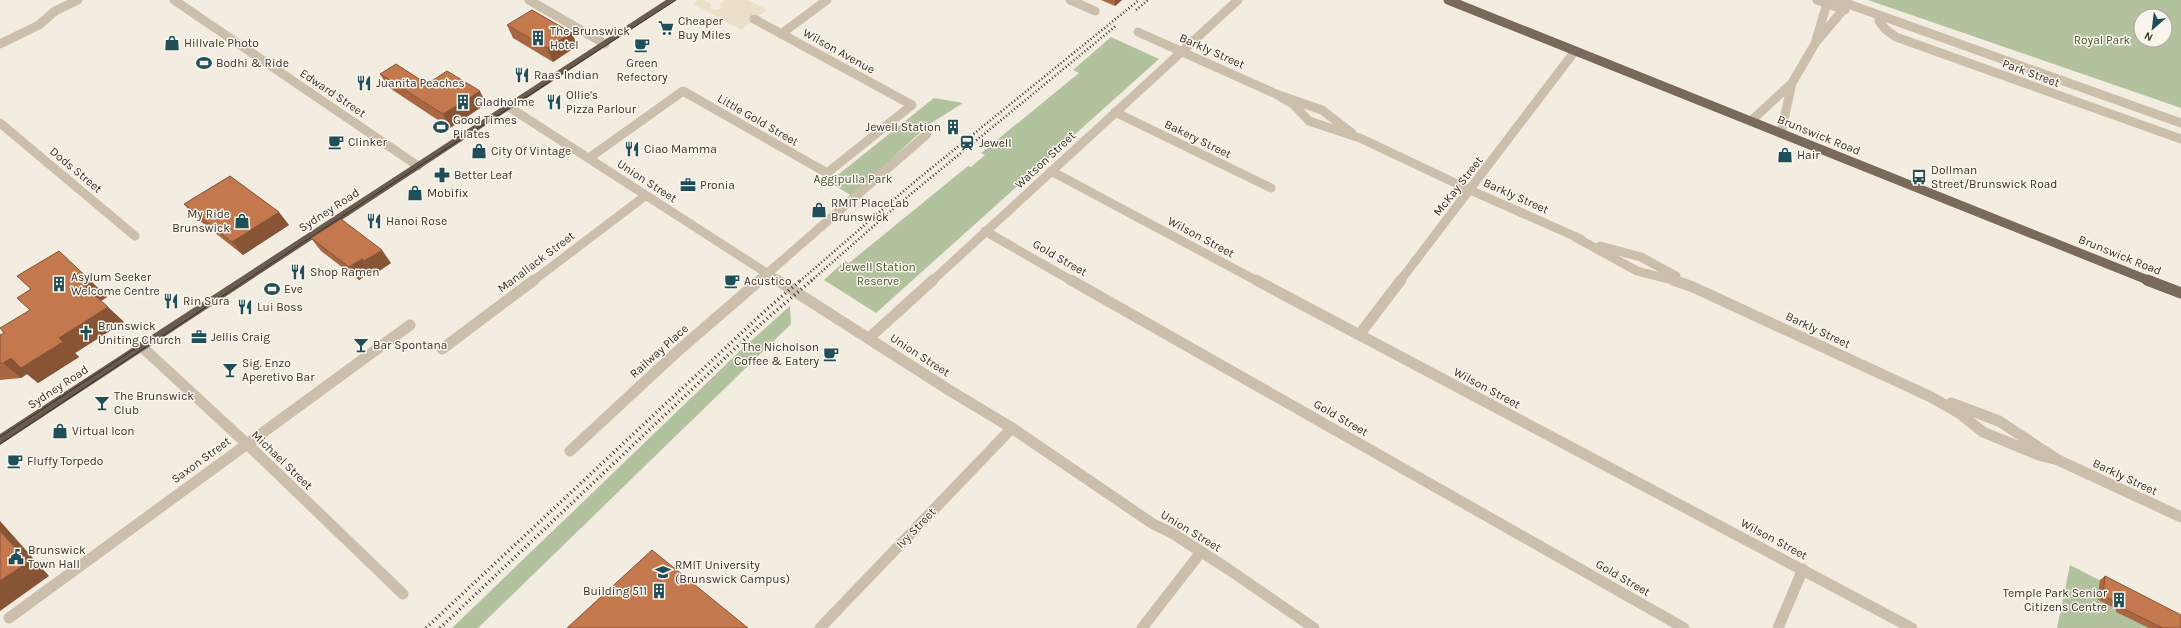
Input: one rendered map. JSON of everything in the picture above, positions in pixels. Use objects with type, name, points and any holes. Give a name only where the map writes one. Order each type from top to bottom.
[{"type":"highway","name":"Sydney Road","points":[[1,437],[142,348],[672,0]]},
{"type":"main road","name":"Brunswick Road","points":[[1448,0],[2181,292]]},
{"type":"street","points":[[0,44],[39,25],[55,12],[78,0]]},
{"type":"street","name":"Edward Street","points":[[174,0],[418,166]]},
{"type":"street","points":[[529,0],[605,44]]},
{"type":"street","points":[[781,34],[827,0]]},
{"type":"street","points":[[1070,0],[1095,12]]},
{"type":"street","name":"Watson Street","points":[[869,338],[1238,0]]},
{"type":"street","name":"Park Street","points":[[1817,0],[1846,7],[2181,123]]},
{"type":"street","name":"Park Street","points":[[1837,0],[1846,7],[1879,21],[1973,50]]},
{"type":"street","points":[[1816,42],[1827,2]]},
{"type":"street","points":[[1751,121],[1792,83],[1816,42],[1846,7]]},
{"type":"street","name":"Wilson Avenue","points":[[754,19],[912,105]]},
{"type":"street","name":"Park Street","points":[[1879,21],[1885,29],[1896,37],[2181,139]]},
{"type":"street","name":"Barkly Street","points":[[1138,32],[1276,94],[1328,113],[1360,138]]},
{"type":"street","name":"McKay Street","points":[[1359,335],[1575,51]]},
{"type":"street","points":[[1782,133],[1792,83]]},
{"type":"street","name":"Little Gold Street","points":[[589,158],[683,91],[827,173],[912,105]]},
{"type":"street","name":"Barkly Street","points":[[1276,94],[1293,104],[1309,121],[1360,138],[1470,190],[1575,237],[1613,251],[1641,257],[1693,287]]},
{"type":"street","name":"Union Street","points":[[509,107],[949,390],[1012,428],[1064,465],[1153,524],[1172,533],[1314,628]]},
{"type":"street","name":"Bakery Street","points":[[1115,112],[1271,188]]},
{"type":"street","name":"Dods Street","points":[[0,123],[135,236]]},
{"type":"street","name":"Railway Place","points":[[570,451],[679,350],[896,163],[927,134]]},
{"type":"street","name":"Wilson Street","points":[[1051,172],[1912,628]]},
{"type":"street","name":"Manallack Street","points":[[442,349],[646,196]]},
{"type":"street","name":"Gold Street","points":[[985,231],[1684,628]]},
{"type":"street","name":"Barkly Street","points":[[1575,237],[1637,271],[1666,277],[1693,287],[1931,397],[1959,413],[1988,434],[2039,455],[2058,460]]},
{"type":"street","name":"Saxon Street","points":[[9,618],[246,443],[410,325]]},
{"type":"street","name":"Michael Street","points":[[142,348],[246,443],[403,594]]},
{"type":"street","name":"Barkly Street","points":[[1931,397],[1999,421],[2058,460],[2181,517]]},
{"type":"street","name":"Ivy Street","points":[[820,628],[1012,428]]},
{"type":"street","points":[[1142,628],[1201,552]]},
{"type":"street","points":[[1778,628],[1803,569]]},
{"type":"green space","name":"Royal Park","points":[[1868,0],[2181,0],[2181,108]]},
{"type":"green space","name":"Jewell Station Reserve","points":[[1111,37],[1159,59],[876,313],[824,280],[845,261],[849,263],[968,166],[971,167],[985,155],[981,153],[1079,73],[1073,70]]},
{"type":"green space","name":"Aggipulla Park","points":[[934,98],[963,103],[928,125],[852,196],[829,182]]},
{"type":"green space","points":[[790,306],[791,324],[478,628],[452,628],[743,348]]},
{"type":"green space","points":[[2070,565],[2181,622],[2181,628],[2057,628]]},
{"type":"shaded area","points":[[699,0],[704,0],[711,4],[710,8],[714,10],[720,9],[720,4],[725,0],[748,0],[767,10],[741,30],[694,4]]},
{"type":"building","points":[[532,10],[572,33],[547,48],[507,25]]},
{"type":"building","points":[[396,64],[427,84],[447,71],[480,91],[443,114],[380,74]]},
{"type":"building","name":"My Ride Brunswick","points":[[230,176],[279,212],[232,242],[184,204]]},
{"type":"building","points":[[341,219],[382,250],[364,261],[362,259],[349,267],[311,238]]},
{"type":"building","points":[[59,251],[92,282],[84,286],[108,307],[59,338],[63,342],[21,368],[11,358],[3,363],[0,363],[0,335],[4,333],[0,328],[30,310],[17,298],[31,289],[17,276]]},
{"type":"building","points":[[0,531],[28,562],[0,581]]},
{"type":"building","name":"Building 511","points":[[652,550],[748,628],[567,628]]},
{"type":"building","name":"Temple Park Senior Citizens Centre","points":[[2105,576],[2181,615],[2181,628],[2163,628],[2122,608],[2122,606],[2103,595]]},
{"type":"tram line","points":[[0,444],[364,202],[676,0]]},
{"type":"tram line","points":[[0,437],[139,346]]},
{"type":"railway","points":[[800,281],[913,183],[1139,0]]},
{"type":"railway","points":[[1136,10],[1148,0]]},
{"type":"railway","points":[[811,281],[900,203],[1117,25]]},
{"type":"railway","points":[[426,628],[767,309],[801,280]]},
{"type":"railway","points":[[440,628],[762,323],[812,280]]},
{"type":"place","name":"Cheaper Buy Miles","points":[[666,28]]},
{"type":"place","name":"The Brunswick Hotel","points":[[538,38]]},
{"type":"place","name":"Hillvale Photo","points":[[172,43]]},
{"type":"place","name":"Green Refectory","points":[[642,45]]},
{"type":"place","name":"Bodhi & Ride","points":[[204,63]]},
{"type":"place","name":"Raas Indian","points":[[522,75]]},
{"type":"place","name":"Juanita Peaches","points":[[364,83]]},
{"type":"place","name":"Gladholme","points":[[463,102]]},
{"type":"place","name":"Ollie's Pizza Parlour","points":[[554,102]]},
{"type":"place","name":"Good Times Pilates","points":[[441,127]]},
{"type":"place","name":"Jewell Station","points":[[953,127]]},
{"type":"place","name":"Clinker","points":[[336,142]]},
{"type":"place","name":"Jewell","points":[[967,143]]},
{"type":"place","name":"Ciao Mamma","points":[[632,149]]},
{"type":"place","name":"City Of Vintage","points":[[479,151]]},
{"type":"place","name":"Hair","points":[[1785,155]]},
{"type":"place","name":"Better Leaf","points":[[442,175]]},
{"type":"place","name":"Dollman Street/Brunswick Road","points":[[1919,177]]},
{"type":"place","name":"Pronia","points":[[688,185]]},
{"type":"place","name":"Mobifix","points":[[415,193]]},
{"type":"place","name":"RMIT PlaceLab Brunswick","points":[[819,210]]},
{"type":"place","name":"My Ride Brunswick","points":[[242,221]]},
{"type":"place","name":"Hanoi Rose","points":[[374,221]]},
{"type":"place","name":"Shop Ramen","points":[[298,272]]},
{"type":"place","name":"Acustico","points":[[732,281]]},
{"type":"place","name":"Asylum Seeker Welcome Centre","points":[[59,284]]},
{"type":"place","name":"Eve","points":[[272,289]]},
{"type":"place","name":"Rin Sura","points":[[171,301]]},
{"type":"place","name":"Lui Boss","points":[[245,307]]},
{"type":"place","name":"Brunswick Uniting Church","points":[[86,333]]},
{"type":"place","name":"Jellis Craig","points":[[199,337]]},
{"type":"place","name":"Bar Spontana","points":[[361,345]]},
{"type":"place","name":"The Nicholson Coffee & Eatery","points":[[831,354]]},
{"type":"place","name":"Sig. Enzo Aperetivo Bar","points":[[230,370]]},
{"type":"place","name":"The Brunswick Club","points":[[102,403]]},
{"type":"place","name":"Virtual Icon","points":[[60,431]]},
{"type":"place","name":"Fluffy Torpedo","points":[[15,461]]},
{"type":"place","name":"Brunswick Town Hall","points":[[16,557]]},
{"type":"place","name":"RMIT University (Brunswick Campus)","points":[[663,572]]},
{"type":"place","name":"Building 511","points":[[659,591]]},
{"type":"place","name":"Temple Park Senior Citizens Centre","points":[[2119,600]]}]
